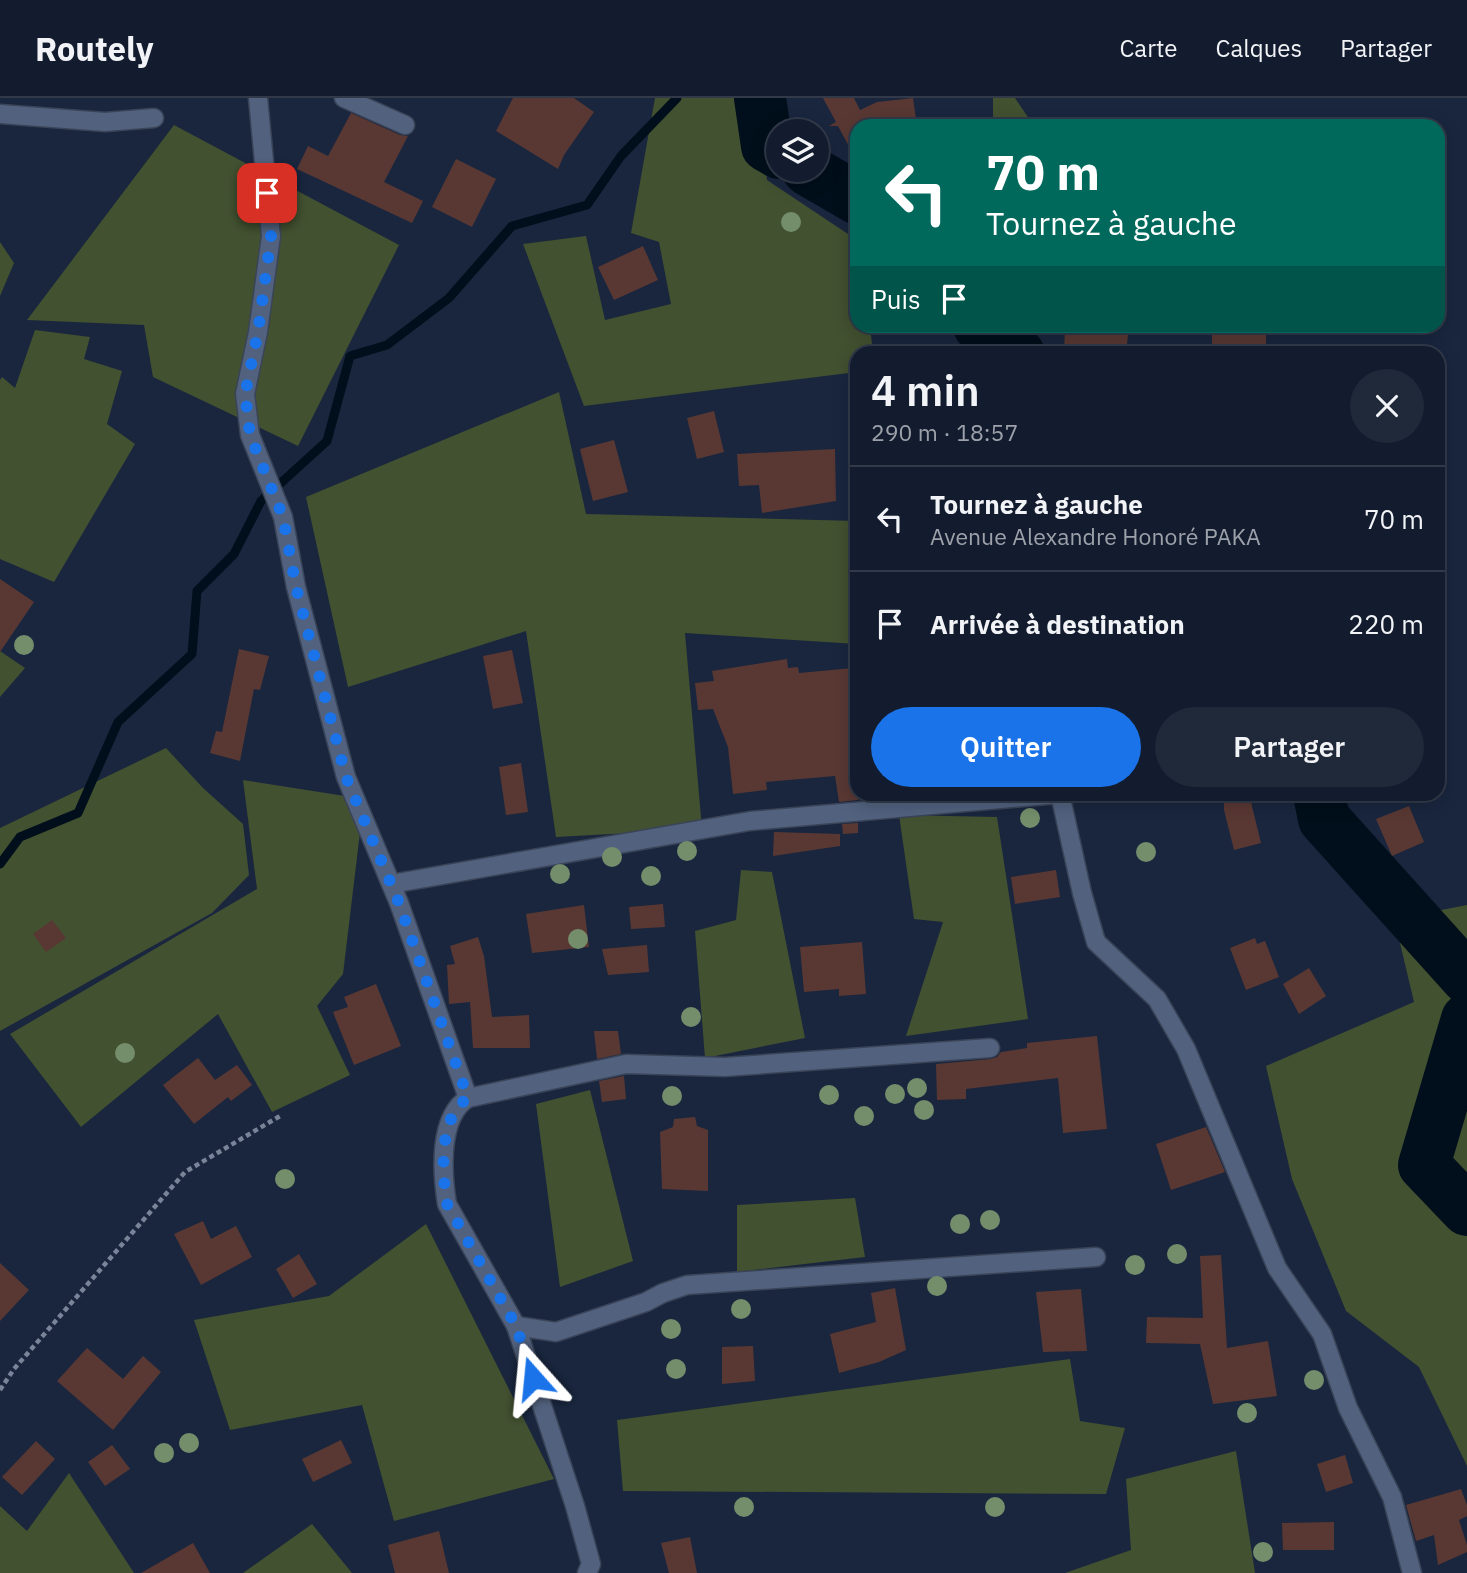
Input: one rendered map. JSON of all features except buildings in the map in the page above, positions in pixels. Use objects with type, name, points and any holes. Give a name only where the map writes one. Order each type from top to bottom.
[{"type":"street","points":[[258,98],[271,236],[258,332],[245,394],[250,435],[283,517],[296,587],[346,777],[391,884],[468,1098]]},
{"type":"street","points":[[344,98],[405,125]]},
{"type":"street","points":[[0,114],[105,122],[154,118]]},
{"type":"street","points":[[391,884],[750,821],[979,801]]},
{"type":"street","points":[[1061,801],[1096,942],[1157,999],[1186,1049],[1278,1268],[1322,1334],[1348,1408],[1392,1497],[1412,1573]]},
{"type":"street","points":[[592,1570],[575,1506],[516,1326],[447,1204],[444,1182],[447,1125],[458,1104],[468,1098],[626,1064],[725,1067],[990,1048]]},
{"type":"street","points":[[516,1326],[535,1331],[556,1332],[646,1302],[687,1285],[1096,1257]]},
{"type":"path","points":[[0,1390],[14,1369],[185,1172],[280,1116]]},
{"type":"green space","points":[[655,98],[760,98],[766,182],[770,182],[850,235],[850,333],[871,333],[872,346],[850,346],[850,373],[584,406],[523,244],[586,236],[605,320],[671,304],[659,242],[631,233]]},
{"type":"green space","points":[[993,98],[1015,98],[1029,119],[993,119]]},
{"type":"green space","points":[[174,125],[399,245],[298,446],[153,377],[144,325],[27,320]]},
{"type":"green space","points":[[0,242],[14,263],[0,296]]},
{"type":"green space","points":[[35,330],[90,337],[84,359],[122,371],[107,424],[135,444],[54,582],[0,559],[0,380],[2,377],[15,388]]},
{"type":"green space","points":[[559,392],[586,514],[850,521],[850,644],[685,633],[702,829],[556,837],[526,631],[348,687],[306,497]]},
{"type":"green space","points":[[0,651],[25,668],[0,697]]},
{"type":"green space","points":[[166,748],[203,788],[243,824],[249,875],[212,913],[0,1031],[0,828]]},
{"type":"green space","points":[[243,780],[364,799],[343,974],[317,1006],[350,1075],[272,1112],[218,1014],[81,1127],[10,1034],[257,889]]},
{"type":"green space","points":[[899,815],[997,817],[1028,1019],[906,1036],[943,922],[914,919]]},
{"type":"green space","points":[[741,870],[772,872],[805,1038],[705,1058],[695,931],[736,920]]},
{"type":"green space","points":[[1467,905],[1467,1466],[1419,1367],[1346,1311],[1292,1179],[1266,1066],[1414,1002],[1400,943],[1436,911]]},
{"type":"green space","points":[[590,1090],[633,1261],[560,1287],[536,1104]]},
{"type":"green space","points":[[855,1198],[865,1257],[737,1272],[737,1205]]},
{"type":"green space","points":[[426,1224],[554,1479],[394,1521],[362,1405],[230,1430],[194,1320],[329,1296]]},
{"type":"green space","points":[[1070,1359],[1080,1421],[1125,1428],[1106,1494],[623,1491],[617,1420]]},
{"type":"green space","points":[[1236,1451],[1255,1573],[1065,1573],[1131,1550],[1126,1479]]},
{"type":"green space","points":[[69,1473],[134,1573],[0,1573],[0,1506],[27,1531]]},
{"type":"green space","points":[[312,1524],[352,1573],[243,1573]]},
{"type":"waterway","points":[[0,864],[20,837],[78,813],[118,722],[192,654],[197,591],[234,554],[261,501],[327,441],[350,356],[387,345],[449,298],[512,226],[587,205],[621,156],[677,98]]},
{"type":"waterway","points":[[760,98],[766,139]]},
{"type":"waterway","points":[[829,182],[850,194]]},
{"type":"waterway","points":[[989,333],[1008,346]]},
{"type":"waterway","points":[[1320,801],[1324,819],[1467,978]]},
{"type":"waterway","points":[[1467,1019],[1424,1165],[1467,1210]]},
{"type":"route","points":[[267,193],[271,236],[258,332],[245,394],[250,435],[283,517],[296,587],[346,777],[399,903],[468,1098],[458,1104],[447,1125],[444,1182],[447,1204],[516,1326],[533,1378]]}]
